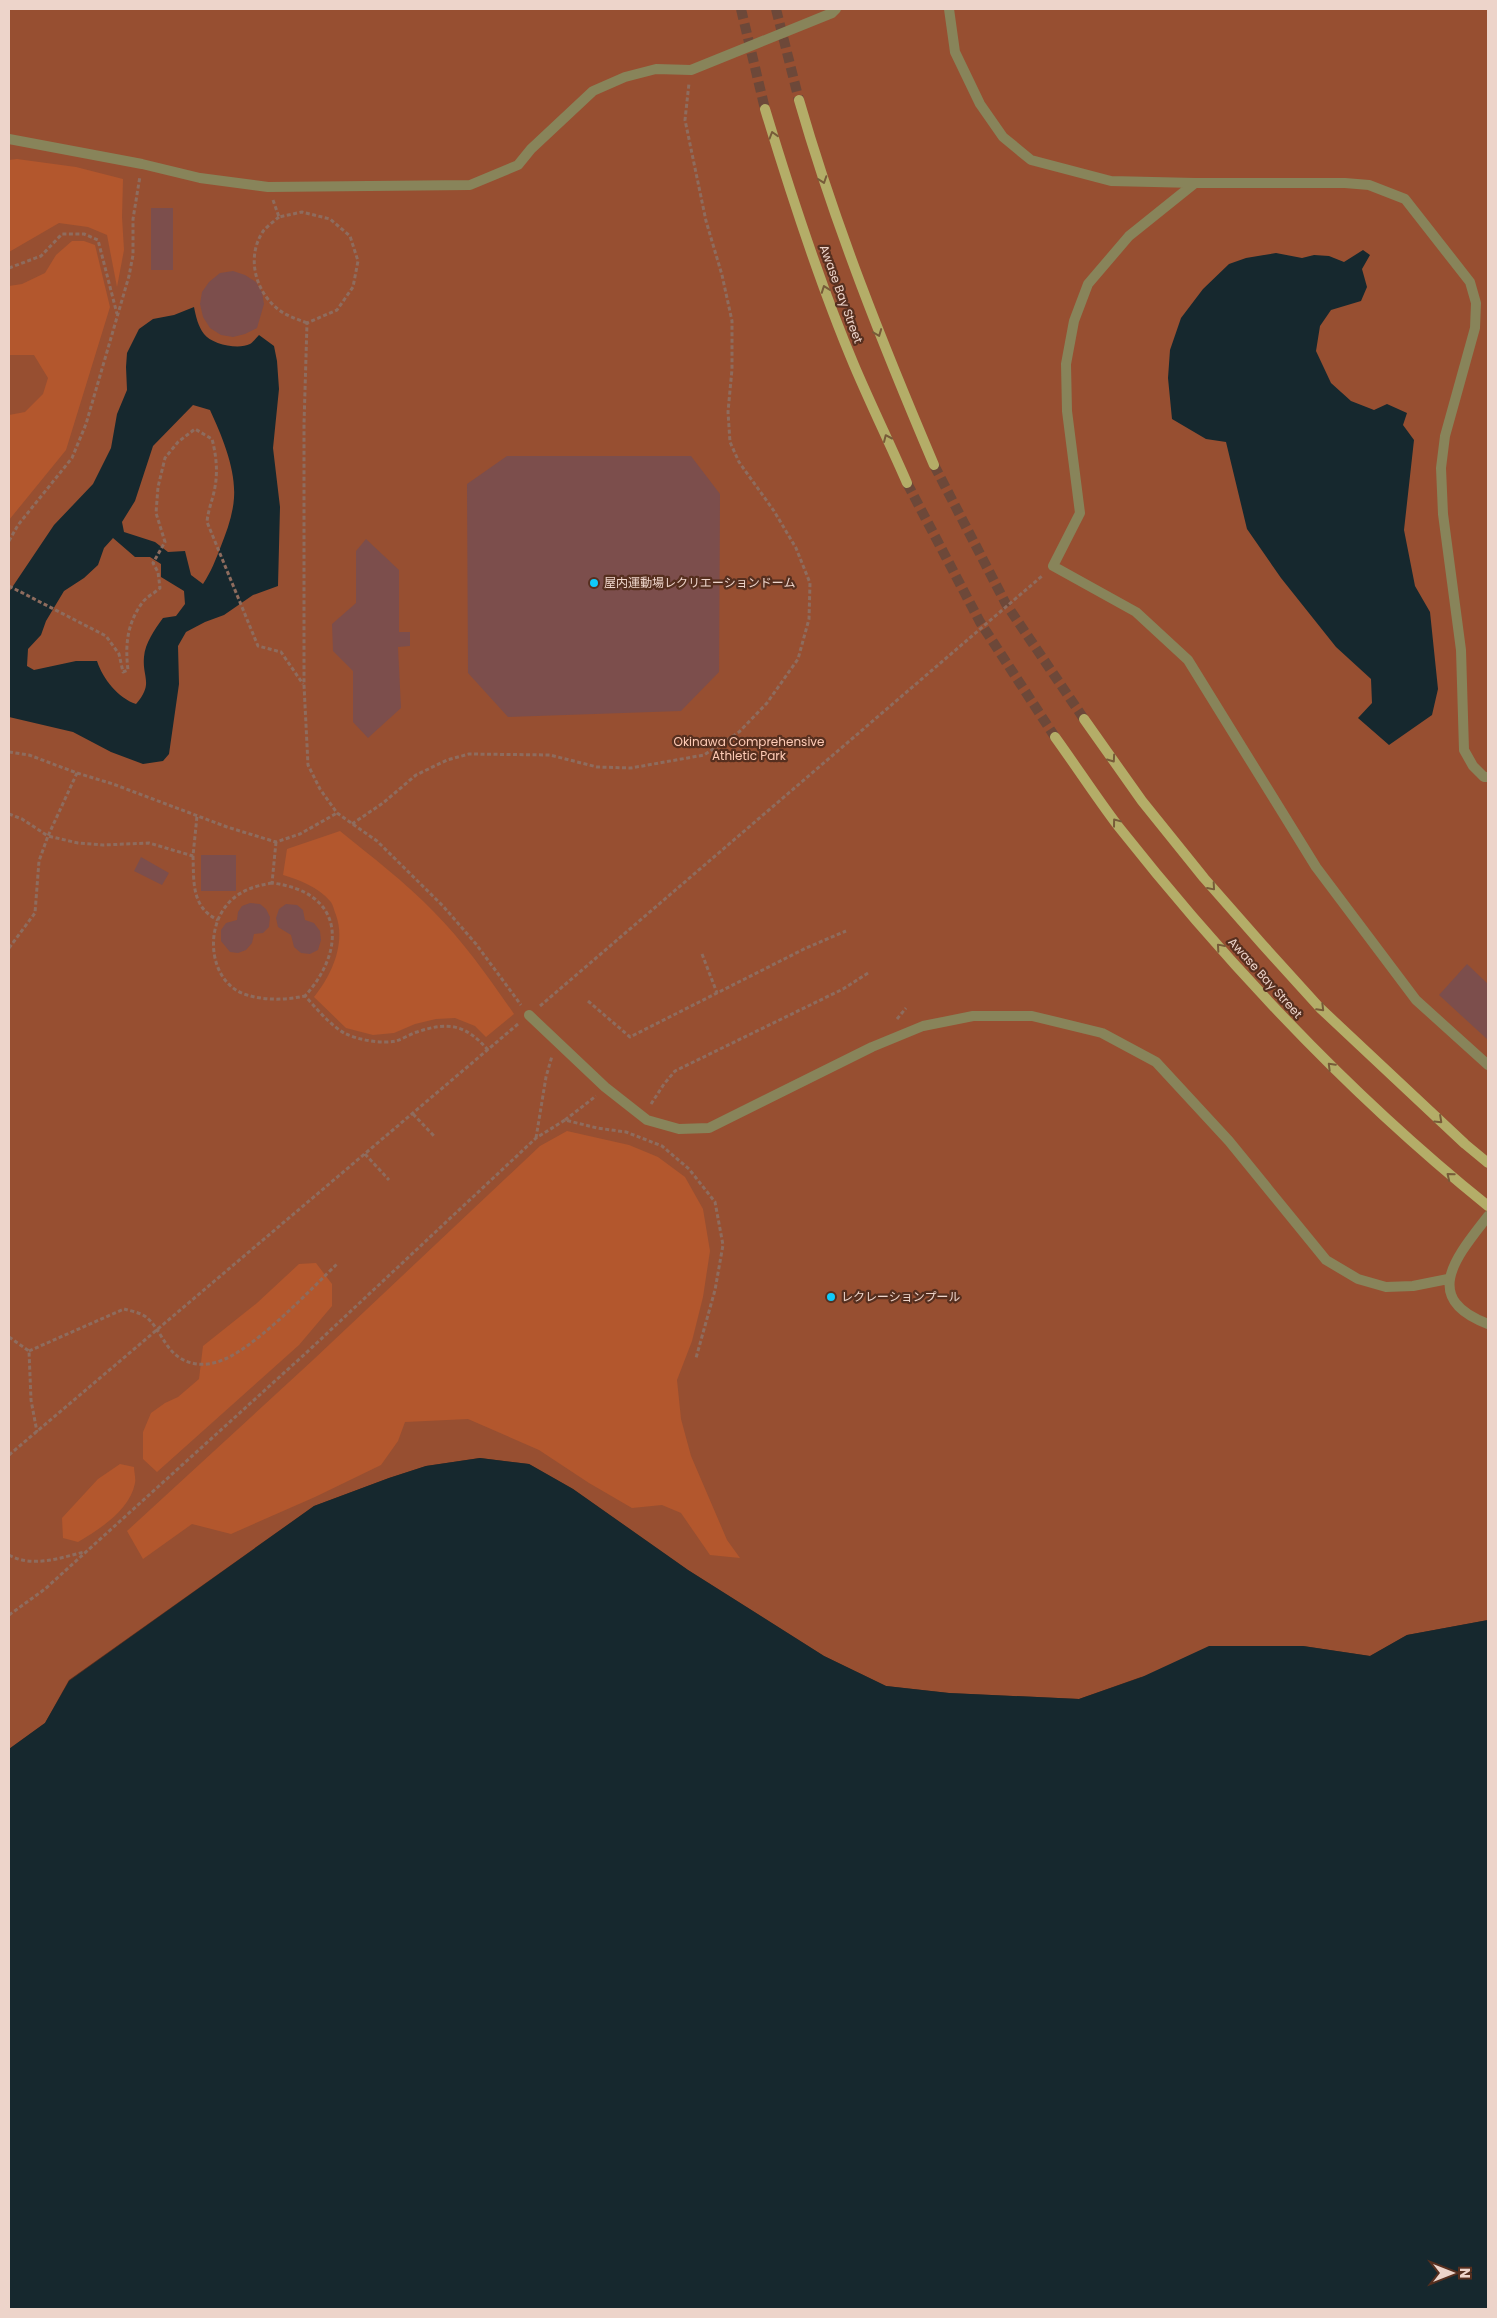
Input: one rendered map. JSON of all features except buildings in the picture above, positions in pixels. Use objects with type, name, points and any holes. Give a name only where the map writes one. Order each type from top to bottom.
[{"type":"main road","name":"Awase Bay Street","points":[[799,100],[817,162],[861,290],[934,465]]},
{"type":"main road","name":"Awase Bay Street","points":[[765,109],[827,296],[854,365],[907,483]]},
{"type":"main road","name":"Awase Bay Street","points":[[1084,719],[1142,801],[1204,878],[1320,1008],[1465,1144],[1488,1163]]},
{"type":"main road","name":"Awase Bay Street","points":[[1054,737],[1118,824],[1249,980],[1365,1100],[1440,1167],[1488,1206]]},
{"type":"lane","points":[[9,139],[142,164],[200,178],[268,187],[470,185],[518,165],[531,149],[592,90],[625,76],[656,69],[691,70],[832,13],[836,9]]},
{"type":"lane","points":[[950,9],[955,52],[980,104],[1003,136],[1031,160],[1110,181],[1194,183],[1345,182],[1369,185],[1405,198],[1470,282],[1476,303],[1475,328],[1445,436],[1441,468],[1442,496],[1461,650],[1464,750],[1474,766],[1484,777],[1488,777]]},
{"type":"lane","points":[[1194,183],[1129,236],[1088,284],[1074,320],[1066,364],[1067,411],[1080,513],[1053,566],[1136,612],[1188,660],[1328,882],[1416,1000],[1488,1065]]},
{"type":"lane","points":[[529,1015],[605,1087],[646,1120],[680,1129],[709,1128],[872,1047],[924,1026],[973,1016],[1032,1016],[1102,1033],[1156,1062],[1229,1141],[1326,1260],[1358,1279],[1386,1287],[1413,1286],[1448,1279]]},
{"type":"lane","points":[[1488,1216],[1455,1261],[1448,1279],[1451,1297],[1471,1318],[1488,1324]]},
{"type":"path","points":[[352,824],[383,804],[416,775],[447,760],[469,754],[550,755],[598,767],[631,768],[704,755],[739,732],[767,703],[798,659],[808,619],[810,583],[796,548],[774,511],[739,462],[730,442],[728,412],[732,369],[732,320],[722,274],[706,221],[685,120],[691,70]]},
{"type":"path","points":[[9,541],[18,525],[72,458],[86,424],[118,316],[133,255],[133,219],[142,164]]},
{"type":"path","points":[[268,187],[279,217]]},
{"type":"path","points":[[302,212],[330,219],[350,236],[358,261],[353,287],[337,310],[307,323],[290,317],[277,309],[263,292],[254,272],[254,251],[264,230],[279,217],[302,212]]},
{"type":"path","points":[[9,268],[41,256],[62,234],[84,234],[98,240],[118,316]]},
{"type":"path","points":[[307,323],[304,424],[304,685],[308,765],[320,789],[337,813],[377,842],[443,906],[476,944],[529,1015]]},
{"type":"path","points":[[9,586],[106,636],[119,654],[122,672],[128,670],[126,650],[128,629],[143,601],[160,588],[158,572],[153,563],[165,542],[156,514],[158,487],[165,458],[178,442],[195,429],[212,439],[216,457],[215,487],[206,522],[258,646],[281,652],[304,685]]},
{"type":"path","points":[[9,752],[29,755],[227,827],[276,842],[300,834],[337,813]]},
{"type":"path","points":[[9,948],[35,913],[39,861],[48,836],[77,774]]},
{"type":"path","points":[[9,814],[22,819],[48,836],[78,843],[104,845],[149,843],[193,856]]},
{"type":"path","points":[[197,816],[193,856],[195,893],[206,914],[218,920]]},
{"type":"path","points":[[272,883],[276,842]]},
{"type":"path","points":[[272,883],[292,885],[307,893],[321,905],[332,922],[332,941],[327,962],[317,982],[305,996],[290,999],[268,999],[243,994],[227,982],[215,962],[213,938],[218,920],[226,906],[240,893],[253,886],[272,883]]},
{"type":"path","points":[[588,1001],[630,1037],[806,948],[846,931]]},
{"type":"path","points":[[702,954],[717,992]]},
{"type":"path","points":[[642,1102],[650,1107],[664,1084],[675,1071],[844,989],[868,973]]},
{"type":"path","points":[[305,996],[344,1033],[372,1042],[396,1041],[439,1026],[456,1026],[475,1034],[488,1050]]},
{"type":"path","points":[[896,1021],[906,1008]]},
{"type":"path","points":[[536,1138],[546,1077],[557,1042]]},
{"type":"path","points":[[9,1615],[46,1588],[306,1353],[536,1138],[590,1102],[605,1087]]},
{"type":"path","points":[[413,1114],[435,1137]]},
{"type":"path","points":[[565,1120],[626,1132],[662,1146],[689,1168],[715,1202],[723,1245],[715,1290],[696,1358]]},
{"type":"path","points":[[365,1154],[389,1180]]},
{"type":"path","points":[[29,1351],[124,1309],[145,1316],[167,1347],[181,1359],[199,1365],[217,1362],[240,1350],[267,1329],[338,1263]]},
{"type":"path","points":[[9,1337],[29,1351]]},
{"type":"path","points":[[29,1351],[31,1400],[37,1432]]},
{"type":"path","points":[[9,1556],[45,1562],[84,1552]]},
{"type":"green space","name":"Okinawa Comprehensive Athletic Park","points":[[9,9],[1488,9],[1488,1620],[1407,1635],[1370,1656],[1303,1646],[1141,1677],[1079,1699],[949,1693],[886,1686],[824,1656],[688,1570],[573,1489],[529,1464],[480,1458],[426,1466],[314,1506],[69,1680],[45,1723],[9,1749]]},
{"type":"shaded area","points":[[17,159],[76,167],[123,179],[122,217],[124,250],[117,287],[107,235],[88,227],[59,223],[9,252],[9,160]]},
{"type":"shaded area","points":[[72,241],[84,241],[95,245],[110,307],[66,450],[9,520],[9,415],[25,412],[43,394],[48,378],[34,355],[9,355],[9,286],[22,284],[45,273],[56,255]]},
{"type":"shaded area","points":[[340,831],[400,880],[444,923],[476,961],[514,1014],[486,1037],[475,1026],[455,1018],[436,1019],[415,1024],[394,1033],[373,1035],[346,1028],[314,997],[332,969],[336,958],[339,926],[333,905],[325,896],[296,879],[283,875],[287,849]]},
{"type":"shaded area","points":[[567,1131],[629,1145],[658,1157],[685,1177],[703,1209],[710,1251],[703,1297],[692,1341],[677,1380],[681,1419],[691,1456],[727,1540],[740,1558],[710,1555],[681,1513],[662,1505],[632,1508],[589,1483],[539,1450],[468,1419],[405,1422],[398,1441],[381,1465],[231,1534],[192,1524],[143,1559],[127,1531],[313,1360],[540,1146]]},
{"type":"shaded area","points":[[316,1263],[332,1284],[332,1306],[299,1345],[157,1472],[143,1459],[143,1432],[151,1413],[178,1397],[199,1379],[203,1346],[257,1303],[299,1264]]},
{"type":"shaded area","points":[[120,1464],[134,1467],[135,1479],[132,1493],[121,1510],[104,1525],[78,1542],[63,1538],[62,1518],[98,1479]]},
{"type":"water","points":[[1363,250],[1370,255],[1362,269],[1367,287],[1361,301],[1331,310],[1320,326],[1316,351],[1331,383],[1351,401],[1374,410],[1387,404],[1407,413],[1403,425],[1414,440],[1404,530],[1415,586],[1430,612],[1438,689],[1432,715],[1389,745],[1358,718],[1372,703],[1371,679],[1336,647],[1281,578],[1247,529],[1226,442],[1206,439],[1172,419],[1168,378],[1170,350],[1181,318],[1203,289],[1229,264],[1246,258],[1276,253],[1302,258],[1314,255],[1329,256],[1344,262]]},
{"type":"water","points":[[194,307],[204,334],[207,338],[218,343],[245,346],[259,335],[274,346],[279,389],[273,448],[280,507],[278,586],[253,595],[224,615],[186,632],[178,646],[179,684],[169,754],[163,761],[143,764],[111,752],[73,732],[9,717],[9,592],[54,525],[93,484],[111,448],[117,414],[127,390],[127,353],[139,329],[153,319],[174,315]],"holes":[[[193,405],[210,410],[227,453],[234,487],[231,516],[213,565],[203,584],[191,575],[185,551],[168,552],[155,542],[124,532],[122,522],[135,501],[153,446]],[[113,538],[135,557],[150,557],[161,564],[161,577],[184,591],[185,604],[176,616],[163,618],[148,641],[144,657],[145,691],[136,704],[117,693],[103,674],[97,661],[76,661],[34,670],[27,666],[28,649],[41,635],[46,621],[64,591],[84,578],[98,565],[104,548]]]},
{"type":"water","points":[[480,1458],[529,1464],[573,1489],[688,1570],[824,1656],[886,1686],[949,1693],[1079,1699],[1142,1677],[1209,1646],[1303,1646],[1370,1656],[1407,1635],[1488,1620],[1488,2309],[9,2309],[9,1749],[45,1723],[69,1681],[314,1506],[426,1466]]},
{"type":"tunnel","points":[[741,9],[765,109]]},
{"type":"tunnel","points":[[776,9],[799,100]]},
{"type":"tunnel","points":[[934,465],[1006,604],[1084,719]]},
{"type":"tunnel","points":[[907,483],[980,622],[1055,737]]},
{"type":"place","name":"屋内運動場レクリエーションドーム","points":[[594,583]]},
{"type":"place","name":"レクレーションプール","points":[[831,1297]]}]
